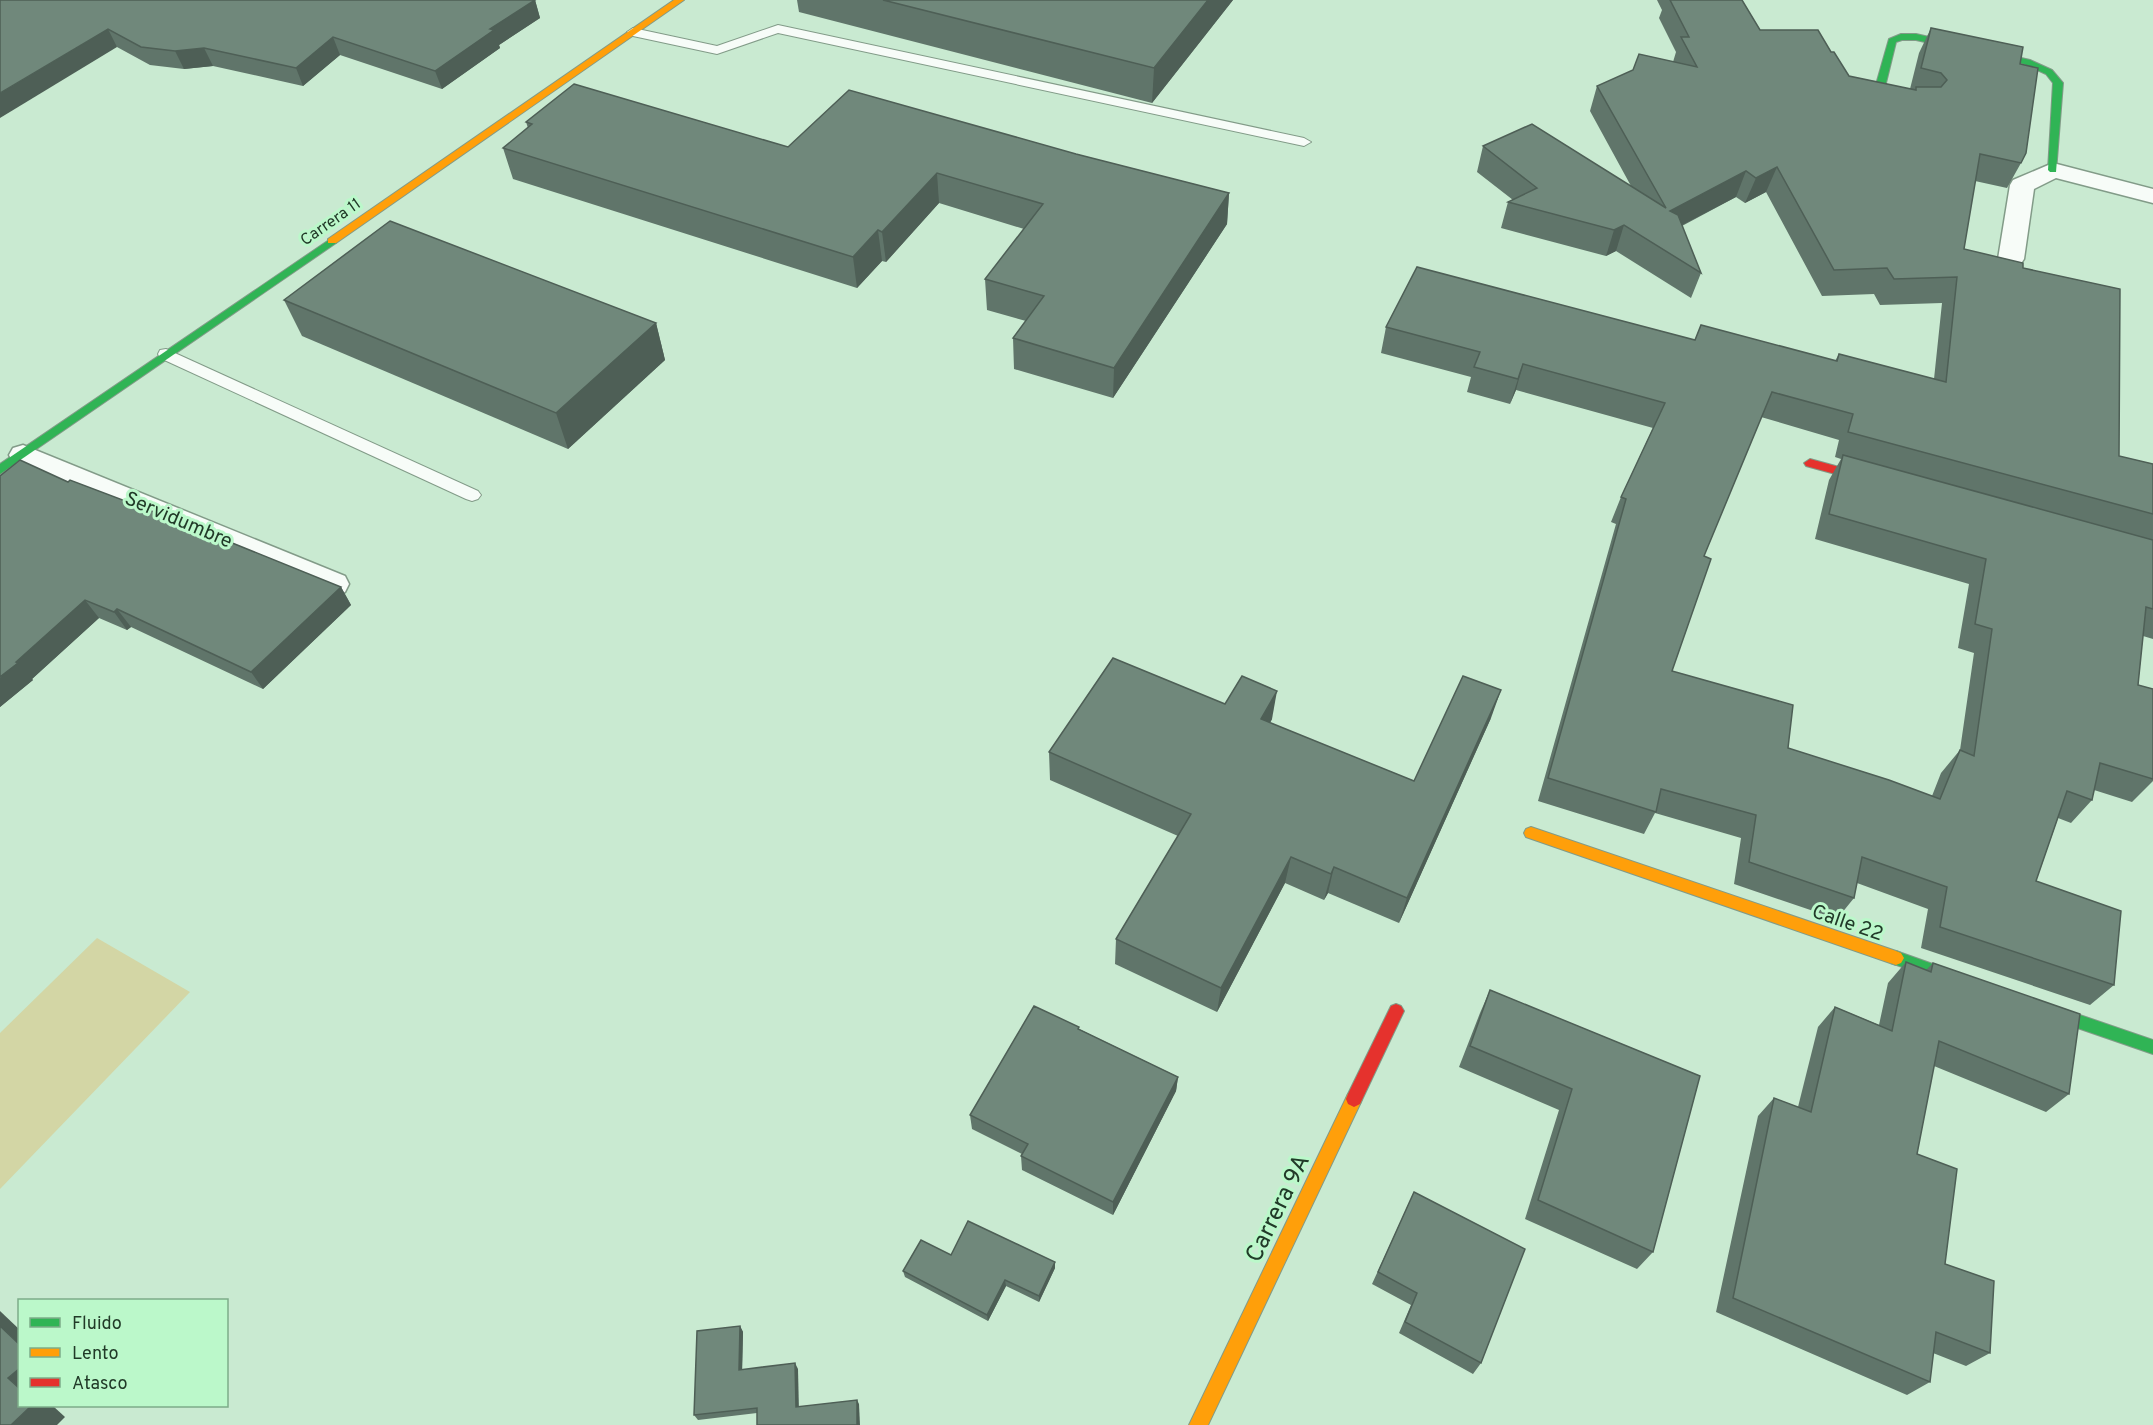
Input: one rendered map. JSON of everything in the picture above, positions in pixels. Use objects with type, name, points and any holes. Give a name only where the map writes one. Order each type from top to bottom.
[{"type":"street","name":"Carrera 11","points":[[11,462],[680,0]]},
{"type":"street","points":[[1920,105],[1893,99],[1880,88],[1892,41],[1901,37],[1916,37],[2027,62],[2049,72],[2058,83],[2053,170]]},
{"type":"street","points":[[2011,259],[2022,185],[2053,170],[2153,196]]},
{"type":"street","name":"Servidumbre","points":[[11,462],[334,584]]},
{"type":"street","points":[[1810,464],[1890,485]]},
{"type":"street","name":"Calle 22","points":[[1531,833],[1983,989]]},
{"type":"street","points":[[2017,1000],[2153,1047]]},
{"type":"street","name":"Carrera 9A","points":[[1198,1425],[1396,1011]]},
{"type":"lane","points":[[633,32],[717,50],[728,48],[767,30],[778,29],[1304,142]]},
{"type":"lane","points":[[166,354],[472,495]]},
{"type":"green space","points":[[97,938],[190,992],[0,1189],[0,1033]]},
{"type":"building","points":[[0,0],[535,0],[490,29],[494,30],[435,71],[333,37],[296,68],[204,48],[175,51],[141,47],[108,29],[0,93]]},
{"type":"building","points":[[883,0],[1208,0],[1154,68]]},
{"type":"building","points":[[1670,0],[1742,0],[1760,30],[1818,30],[1849,76],[1916,90],[1916,87],[1941,87],[1947,80],[1941,73],[1921,68],[1931,28],[2023,47],[2020,64],[2038,68],[2026,153],[2021,163],[1980,154],[1964,249],[2023,263],[2023,268],[2120,289],[2119,456],[2153,464],[2153,514],[1848,432],[1853,414],[1772,392],[1704,556],[1711,559],[1672,671],[1793,705],[1788,748],[1940,799],[1960,750],[1974,756],[1992,629],[1975,624],[1986,559],[1829,514],[1843,455],[2153,540],[2153,609],[2146,607],[2138,685],[2153,689],[2153,779],[2100,763],[2092,800],[2067,791],[2036,881],[2121,911],[2114,985],[1940,927],[1947,887],[1862,857],[1854,898],[1749,862],[1756,815],[1661,789],[1656,812],[1548,778],[1626,499],[1621,497],[1665,403],[1523,364],[1518,379],[1474,367],[1480,352],[1386,327],[1417,267],[1695,340],[1701,325],[1837,361],[1839,354],[1946,382],[1957,277],[1894,279],[1887,268],[1834,270],[1777,167],[1756,178],[1746,171],[1670,211],[1678,215],[1701,273],[1624,225],[1614,230],[1508,202],[1537,188],[1483,146],[1532,124],[1666,208],[1597,86],[1633,70],[1639,54],[1697,67],[1681,37],[1689,37]]},
{"type":"building","points":[[574,84],[788,147],[849,90],[1076,154],[1229,193],[1114,368],[1013,338],[1044,296],[985,279],[1043,204],[937,173],[882,232],[878,230],[853,257],[503,148],[532,124],[526,122]]},
{"type":"building","points":[[390,221],[656,323],[556,413],[284,300]]},
{"type":"building","points":[[20,460],[68,482],[70,480],[178,521],[341,587],[251,672],[117,609],[114,612],[85,600],[0,677],[0,476]]},
{"type":"building","points":[[1113,658],[1225,704],[1242,676],[1277,691],[1261,719],[1414,781],[1463,676],[1501,690],[1407,898],[1334,867],[1331,874],[1291,857],[1221,988],[1116,939],[1191,814],[1049,752]]},
{"type":"building","points":[[1906,962],[1931,972],[1933,963],[2080,1014],[2069,1094],[1939,1041],[1917,1154],[1957,1169],[1945,1264],[1994,1281],[1990,1353],[1936,1332],[1930,1382],[1733,1298],[1774,1098],[1811,1112],[1835,1007],[1892,1031]]},
{"type":"building","points":[[1490,990],[1700,1076],[1653,1252],[1538,1200],[1572,1089],[1470,1046]]},
{"type":"building","points":[[1034,1006],[1178,1077],[1113,1202],[1021,1156],[1028,1144],[970,1115]]},
{"type":"building","points":[[1414,1192],[1525,1249],[1481,1363],[1405,1322],[1417,1293],[1378,1272]]},
{"type":"building","points":[[968,1221],[1055,1262],[1039,1296],[1005,1280],[987,1315],[903,1271],[921,1240],[951,1255]]},
{"type":"building","points":[[0,1326],[18,1343],[18,1370],[8,1378],[18,1387],[18,1407],[30,1407],[11,1425],[0,1425]]},
{"type":"building","points":[[740,1326],[739,1370],[795,1363],[796,1407],[857,1400],[857,1425],[757,1425],[757,1408],[694,1415],[697,1331]]},
{"type":"traffic: fast","points":[[1915,104],[1891,98],[1880,88],[1892,41],[1901,37],[1916,37],[2027,62],[2049,72],[2058,83],[2053,170]]},
{"type":"traffic: fast","points":[[0,470],[332,241]]},
{"type":"traffic: fast","points":[[1896,958],[1970,984]]},
{"type":"traffic: fast","points":[[2036,1007],[2153,1047]]},
{"type":"traffic: slow","points":[[332,241],[680,0]]},
{"type":"traffic: slow","points":[[1531,833],[1896,958]]},
{"type":"traffic: slow","points":[[1198,1425],[1354,1099]]},
{"type":"traffic: jam","points":[[1810,463],[1879,482]]},
{"type":"traffic: jam","points":[[1354,1099],[1396,1011]]}]
